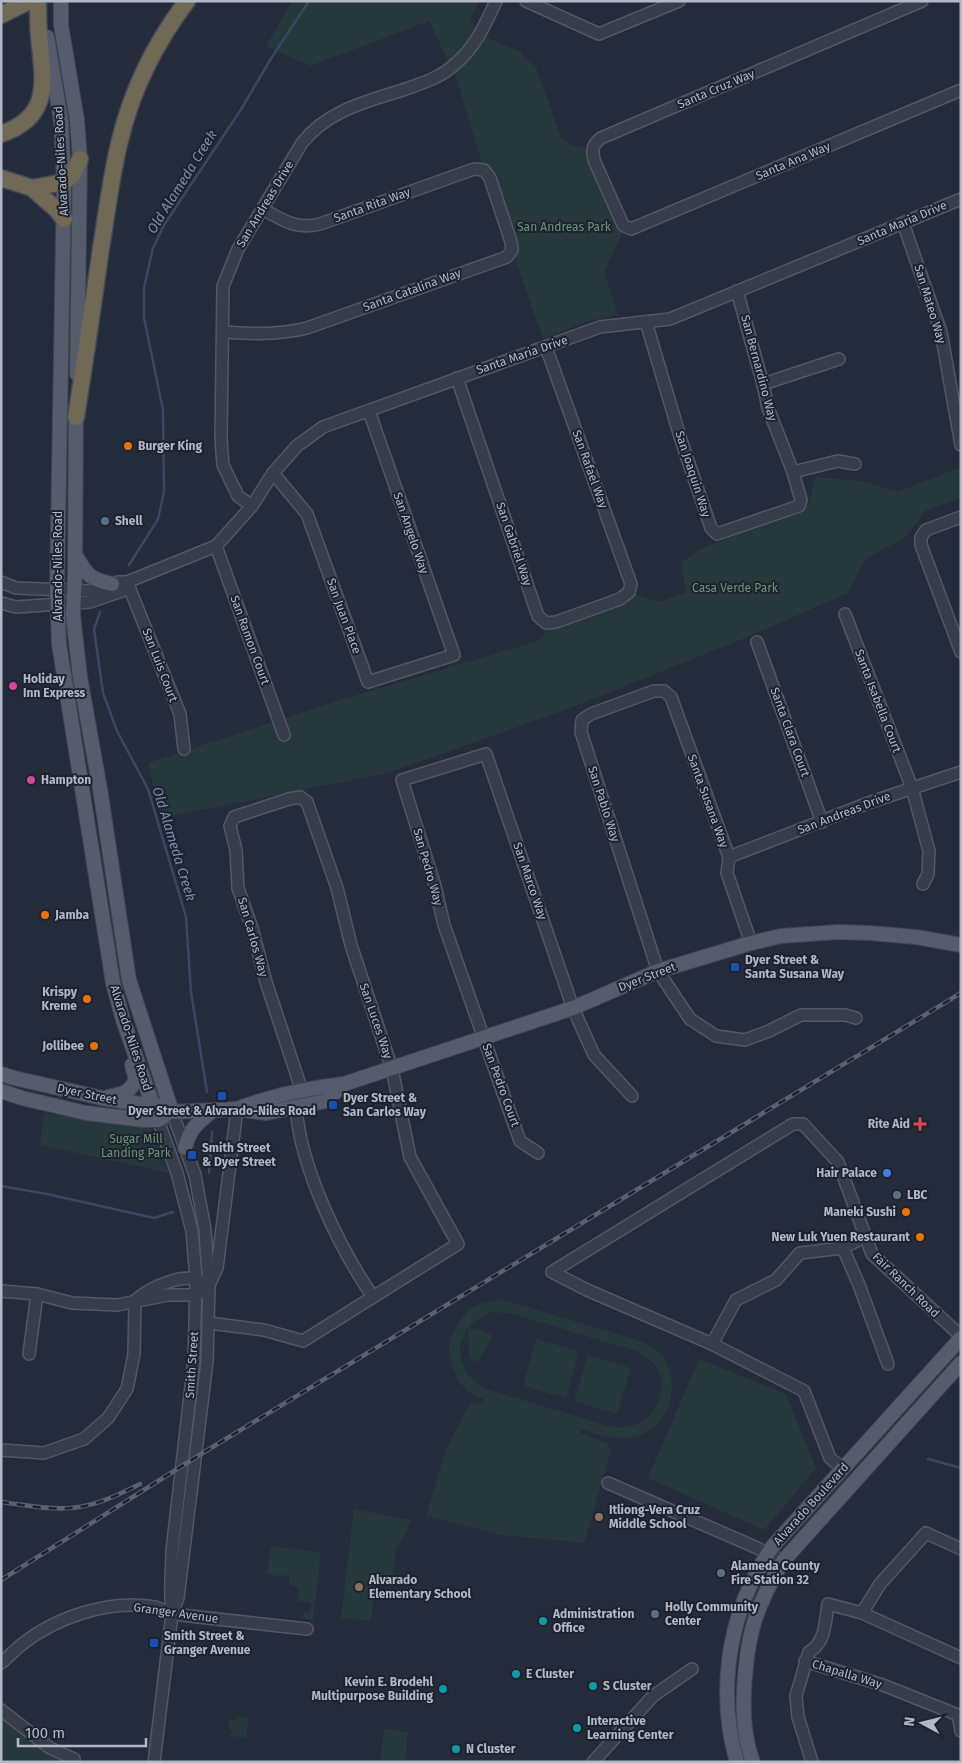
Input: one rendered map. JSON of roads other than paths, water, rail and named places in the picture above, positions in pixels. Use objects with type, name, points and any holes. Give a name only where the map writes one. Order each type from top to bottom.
[{"type":"highway","points":[[1,15],[29,1]]},
{"type":"highway","points":[[1,134],[20,126],[35,111],[39,102],[44,75],[38,1]]},
{"type":"highway","points":[[76,417],[112,179],[120,139],[132,101],[148,64],[186,1]]},
{"type":"highway","points":[[32,188],[64,182],[73,174],[80,160]]},
{"type":"highway","points":[[1,178],[32,188],[56,209],[64,219]]},
{"type":"main road","name":"Alvarado-Niles Road","points":[[45,1],[42,33],[61,121],[64,182],[57,589],[59,644],[113,983],[123,1020],[158,1120]]},
{"type":"main road","name":"Alvarado-Niles Road","points":[[60,1],[77,120],[80,160],[74,635],[129,980],[172,1112]]},
{"type":"main road","points":[[76,554],[86,574],[98,581],[112,584]]},
{"type":"main road","name":"Dyer Street","points":[[237,1109],[262,1100],[344,1084],[392,1069],[573,1008],[658,971],[781,936],[854,932],[916,937],[961,945]]},
{"type":"main road","points":[[102,1098],[128,1091],[136,1079],[123,1036],[123,1020]]},
{"type":"main road","name":"Dyer Street","points":[[1,1074],[102,1098],[153,1104],[172,1112],[237,1109],[266,1114],[326,1101],[344,1084]]},
{"type":"main road","name":"Dyer Street","points":[[1,1091],[22,1098],[86,1113],[128,1119],[158,1120],[172,1112]]},
{"type":"main road","points":[[185,1148],[187,1137],[192,1129],[212,1111]]},
{"type":"main road","name":"Alvarado Boulevard","points":[[737,1762],[728,1719],[728,1660],[740,1609],[768,1553],[961,1337]]},
{"type":"main road","name":"Alvarado Boulevard","points":[[753,1762],[748,1747],[743,1717],[746,1662],[750,1632],[758,1608],[783,1561],[961,1363]]},
{"type":"street","name":"San Andreas Drive","points":[[252,506],[238,496],[223,465],[221,440],[224,332],[223,286],[238,249],[302,143],[312,130],[349,107],[422,83],[454,66],[467,54],[478,38],[496,1]]},
{"type":"street","points":[[526,1],[599,34],[679,1]]},
{"type":"street","name":"Santa Cruz Way","points":[[625,227],[594,160],[592,150],[594,143],[601,138],[922,1]]},
{"type":"street","name":"Santa Ana Way","points":[[625,227],[631,229],[961,90]]},
{"type":"street","name":"Santa Rita Way","points":[[262,209],[298,226],[308,227],[474,169],[484,170]]},
{"type":"street","name":"Santa Catalina Way","points":[[224,332],[268,334],[291,332],[307,328],[507,257],[512,250],[511,242],[490,178],[484,170]]},
{"type":"street","name":"Santa Maria Drive","points":[[1,603],[16,607],[57,604],[112,584],[128,582],[216,546],[252,506],[273,473],[297,446],[324,427],[600,327],[670,319],[961,199]]},
{"type":"street","name":"San Mateo Way","points":[[904,223],[941,332],[961,445]]},
{"type":"street","name":"San Bernardino Way","points":[[737,291],[768,408],[793,472],[801,500]]},
{"type":"street","name":"San Joaquin Way","points":[[646,322],[681,440],[711,528],[718,534],[799,506],[801,500]]},
{"type":"street","name":"San Rafael Way","points":[[546,347],[631,584],[629,592]]},
{"type":"street","points":[[763,384],[839,359]]},
{"type":"street","name":"San Gabriel Way","points":[[457,378],[538,616],[546,623],[556,622],[620,599],[629,592]]},
{"type":"street","name":"San Angelo Way","points":[[369,411],[454,655]]},
{"type":"street","points":[[793,472],[838,461],[856,464]]},
{"type":"street","name":"San Juan Place","points":[[273,473],[307,514],[368,682],[454,655]]},
{"type":"street","points":[[961,517],[926,530],[921,537],[922,545],[961,652]]},
{"type":"street","name":"San Ramon Court","points":[[216,546],[284,735]]},
{"type":"street","name":"Santa Maria Drive","points":[[1,582],[16,588],[57,589],[90,602],[122,591],[128,582]]},
{"type":"street","name":"San Luis Court","points":[[128,582],[180,714],[184,749]]},
{"type":"street","name":"Santa Isabella Court","points":[[845,614],[912,788],[929,851],[928,874],[923,884]]},
{"type":"street","name":"Santa Clara Court","points":[[757,642],[822,822]]},
{"type":"street","name":"San Pablo Way","points":[[658,971],[581,732],[582,720],[591,714],[654,691],[664,691]]},
{"type":"street","name":"Santa Susana Way","points":[[664,691],[671,697],[729,857],[727,873],[752,943]]},
{"type":"street","name":"San Marco Way","points":[[486,754],[573,1008],[594,1055],[632,1096]]},
{"type":"street","name":"San Pedro Way","points":[[484,1038],[444,925],[435,886],[402,780],[486,754]]},
{"type":"street","name":"San Andreas Drive","points":[[729,857],[868,804],[961,772]]},
{"type":"street","name":"San Luces Way","points":[[300,797],[307,802],[337,888],[351,946],[392,1069],[410,1157],[458,1244],[373,1297]]},
{"type":"street","name":"San Carlos Way","points":[[300,797],[234,817],[230,826],[236,850],[238,888],[302,1092]]},
{"type":"street","points":[[658,971],[690,1019],[716,1036],[744,1040],[769,1031],[801,1015],[845,1015],[856,1018]]},
{"type":"street","name":"San Pedro Court","points":[[484,1038],[520,1141],[538,1153]]},
{"type":"street","points":[[209,1322],[264,1330],[303,1341],[373,1297],[339,1239],[311,1177],[297,1120],[296,1108]]},
{"type":"street","name":"Smith Street","points":[[209,1287],[217,1268],[237,1109]]},
{"type":"street","name":"Smith Street","points":[[154,1762],[172,1614],[178,1598],[207,1362],[209,1322],[209,1287],[205,1230],[195,1175],[172,1112]]},
{"type":"street","name":"Smith Street","points":[[158,1120],[177,1173],[190,1223],[196,1279],[194,1360],[172,1550],[172,1577],[169,1598],[172,1614]]},
{"type":"street","name":"Fair Ranch Road","points":[[712,1344],[587,1290],[552,1272],[793,1124],[803,1124],[838,1162],[872,1254],[961,1337]]},
{"type":"street","points":[[843,1469],[830,1458],[804,1391],[712,1344],[736,1300],[776,1280],[800,1253],[843,1248],[866,1236]]},
{"type":"street","points":[[843,1248],[859,1285],[888,1364]]},
{"type":"street","points":[[1,1291],[37,1294],[72,1302],[117,1305],[135,1301],[168,1295],[196,1295],[209,1287],[196,1279],[178,1280],[158,1285],[135,1301],[134,1354],[127,1389],[108,1418],[84,1439],[44,1453],[1,1450]]},
{"type":"street","points":[[30,1354],[37,1294]]},
{"type":"street","points":[[608,1484],[783,1561]]},
{"type":"street","points":[[862,1613],[880,1584],[926,1533],[961,1549]]},
{"type":"street","points":[[812,1762],[798,1717],[796,1696],[809,1645],[820,1625],[825,1623],[828,1604],[862,1613],[961,1658]]},
{"type":"street","name":"Granger Avenue","points":[[1,1663],[22,1644],[43,1630],[75,1615],[109,1607],[155,1607],[172,1614],[307,1628]]},
{"type":"street","name":"Chapalla Way","points":[[807,1657],[883,1684],[958,1715],[961,1731]]},
{"type":"street","points":[[593,1762],[653,1696],[692,1669]]},
{"type":"street","points":[[1,1710],[50,1748],[74,1759]]},
{"type":"waterway","name":"Old Alameda Creek","points":[[129,565],[158,519],[164,492],[163,410],[144,318],[144,288],[153,248],[164,225],[240,111],[272,57],[309,1]]},
{"type":"waterway","name":"Old Alameda Creek","points":[[100,612],[94,629],[103,693],[117,731],[148,789],[186,917],[191,992],[207,1092]]},
{"type":"waterway","name":"Old Alameda Creek","points":[[209,1173],[212,1132]]},
{"type":"waterway","name":"Old Alameda Creek","points":[[1,1186],[47,1194],[154,1218],[173,1212]]},
{"type":"waterway","points":[[928,1459],[961,1468]]},
{"type":"railway","points":[[1,1580],[201,1454],[961,993]]},
{"type":"railway","points":[[1,1502],[36,1507],[80,1507],[107,1499],[140,1484]]},
{"type":"place","name":"Burger King","points":[[128,446]]},
{"type":"place","name":"Shell","points":[[105,521]]},
{"type":"place","name":"Holiday Inn Express","points":[[13,686]]},
{"type":"place","name":"Hampton","points":[[31,780]]},
{"type":"place","name":"Jamba","points":[[45,915]]},
{"type":"place","name":"Dyer Street & Santa Susana Way","points":[[735,967]]},
{"type":"place","name":"Krispy Kreme","points":[[87,999]]},
{"type":"place","name":"Jollibee","points":[[94,1046]]},
{"type":"place","name":"Dyer Street & Alvarado-Niles Road","points":[[222,1096]]},
{"type":"place","name":"Dyer Street & San Carlos Way","points":[[333,1105]]},
{"type":"place","name":"Rite Aid","points":[[920,1124]]},
{"type":"place","name":"Smith Street & Dyer Street","points":[[192,1155]]},
{"type":"place","name":"Hair Palace","points":[[887,1173]]},
{"type":"place","name":"LBC","points":[[897,1195]]},
{"type":"place","name":"Maneki Sushi","points":[[906,1212]]},
{"type":"place","name":"New Luk Yuen Restaurant","points":[[920,1237]]},
{"type":"place","name":"Itliong-Vera Cruz Middle School","points":[[599,1517]]},
{"type":"place","name":"Alameda County Fire Station 32","points":[[721,1573]]},
{"type":"place","name":"Alvarado Elementary School","points":[[359,1587]]},
{"type":"place","name":"Holly Community Center","points":[[655,1614]]},
{"type":"place","name":"Administration Office","points":[[543,1621]]},
{"type":"place","name":"Smith Street & Granger Avenue","points":[[154,1643]]},
{"type":"place","name":"E Cluster","points":[[516,1674]]},
{"type":"place","name":"S Cluster","points":[[593,1686]]},
{"type":"place","name":"Kevin E. Brodehl Multipurpose Building","points":[[443,1689]]},
{"type":"place","name":"Interactive Learning Center","points":[[577,1728]]},
{"type":"place","name":"N Cluster","points":[[456,1749]]},
{"type":"park label","name":"San Andreas Park","points":[[564,227]]},
{"type":"park label","name":"Casa Verde Park","points":[[735,588]]},
{"type":"park label","name":"Sugar Mill Landing Park","points":[[136,1146]]}]
